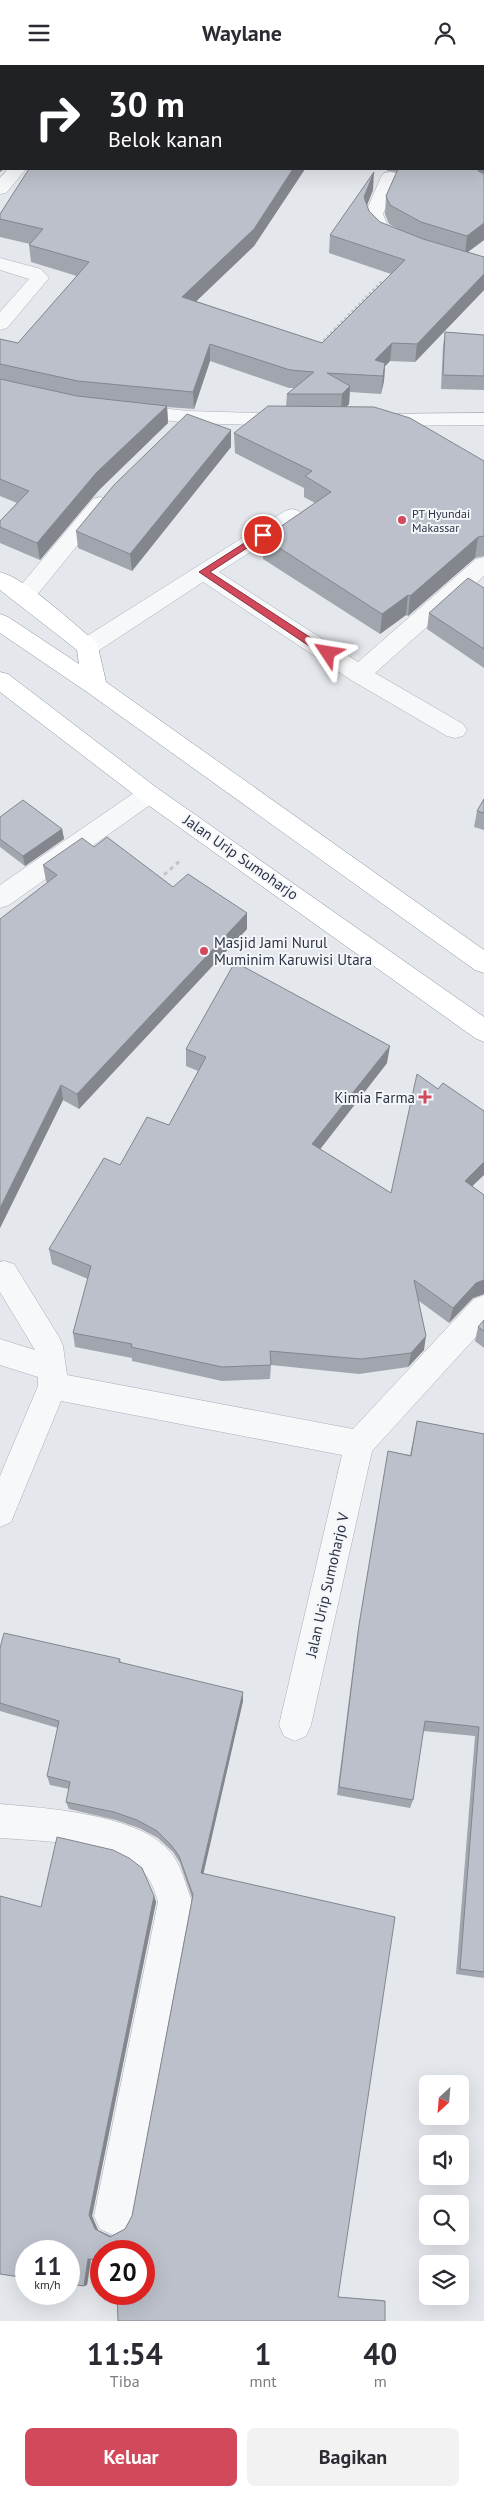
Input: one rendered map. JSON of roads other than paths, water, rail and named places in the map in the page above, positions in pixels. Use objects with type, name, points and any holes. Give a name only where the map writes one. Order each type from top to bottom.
[{"type":"highway","points":[[0,579],[24,595],[87,647],[95,686]]},
{"type":"highway","points":[[0,622],[95,686],[484,963]]},
{"type":"highway","name":"Jalan Urip Sumoharjo","points":[[0,680],[150,794],[484,1031]]},
{"type":"highway","points":[[0,699],[56,721]]},
{"type":"street","points":[[0,189],[16,170]]},
{"type":"street","points":[[390,177],[374,214],[380,229],[420,247]]},
{"type":"street","points":[[0,264],[34,273],[40,278],[0,324]]},
{"type":"street","points":[[112,409],[189,417],[305,420]]},
{"type":"street","points":[[168,437],[189,417]]},
{"type":"street","points":[[352,420],[484,419]]},
{"type":"street","points":[[24,595],[114,489]]},
{"type":"street","points":[[87,647],[292,516]]},
{"type":"street","points":[[359,674],[484,565]]},
{"type":"street","points":[[203,572],[359,674],[455,730]]},
{"type":"street","points":[[0,898],[150,794]]},
{"type":"street","points":[[0,1512],[52,1377],[49,1345],[4,1273]]},
{"type":"street","points":[[0,1352],[52,1377],[359,1444],[484,1308]]},
{"type":"street","name":"Jalan Urip Sumoharjo V","points":[[295,1725],[359,1444]]},
{"type":"street","points":[[0,1821],[60,1827],[126,1841],[155,1860],[165,1876],[175,1902],[113,2216]]},
{"type":"place","name":"PT Hyundai Makassar","points":[[402,520]]},
{"type":"place","name":"Masjid Jami Nurul Muminim Karuwisi Utara","points":[[204,951]]},
{"type":"place","name":"Kimia Farma","points":[[425,1097]]}]
